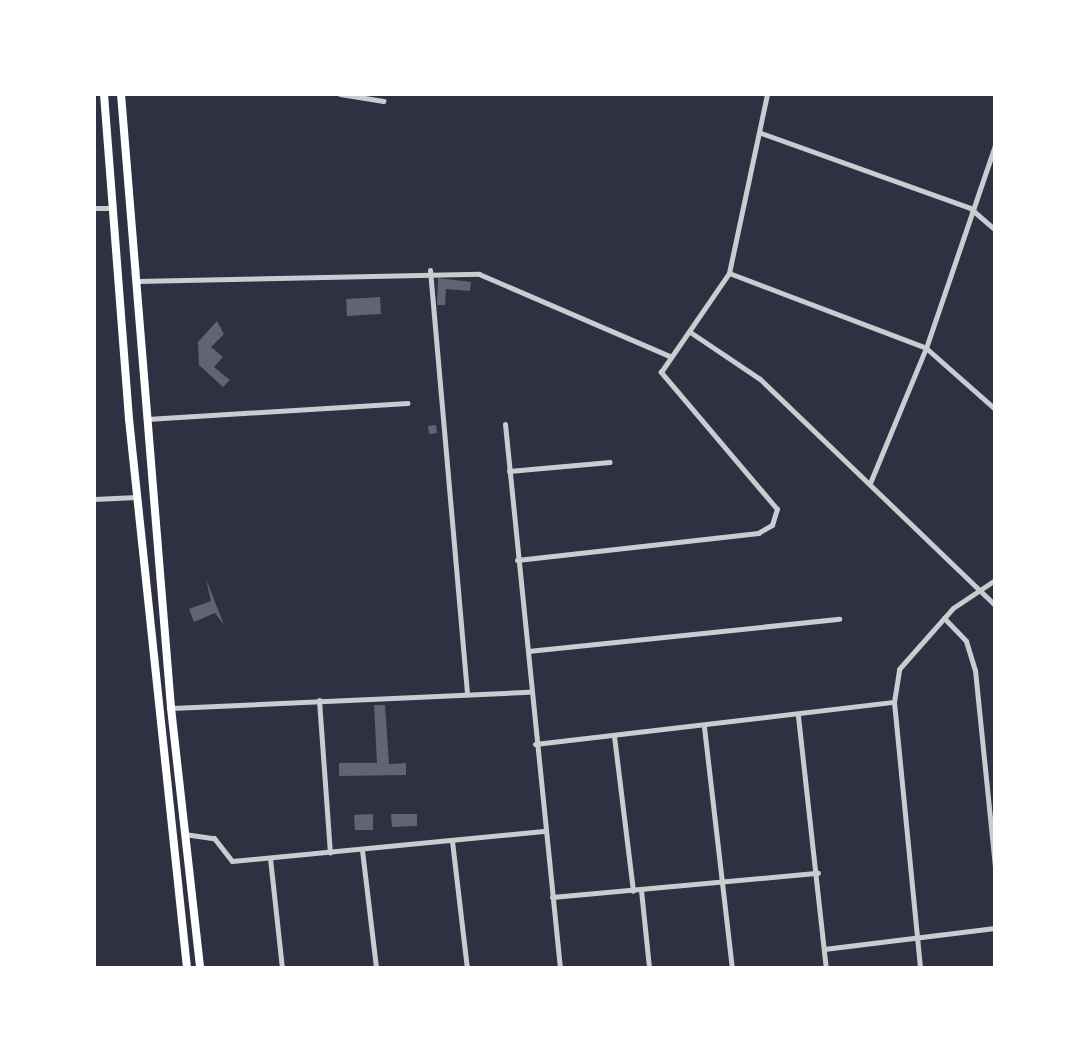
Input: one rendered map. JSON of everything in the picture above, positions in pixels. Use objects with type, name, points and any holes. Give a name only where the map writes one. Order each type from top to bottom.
[{"type":"main road","points":[[104,94],[129,419],[187,968]]},
{"type":"main road","points":[[121,94],[171,708],[200,968]]},
{"type":"main road","points":[[129,419],[146,419]]},
{"type":"street","points":[[340,94],[383,101]]},
{"type":"street","points":[[517,560],[758,533],[772,525],[777,509],[661,372],[669,356],[690,332],[729,273],[767,94]]},
{"type":"street","points":[[761,133],[970,208],[995,230]]},
{"type":"street","points":[[870,483],[926,348],[970,208],[995,145]]},
{"type":"street","points":[[94,208],[113,208]]},
{"type":"street","points":[[137,281],[430,270],[479,274],[669,356]]},
{"type":"street","points":[[430,270],[467,694]]},
{"type":"street","points":[[729,273],[926,348],[995,409]]},
{"type":"street","points":[[690,332],[760,379],[995,605]]},
{"type":"street","points":[[146,419],[408,403]]},
{"type":"street","points":[[505,424],[528,651],[529,692],[560,968]]},
{"type":"street","points":[[509,471],[610,462]]},
{"type":"street","points":[[94,499],[138,497]]},
{"type":"street","points":[[920,968],[894,702],[899,669],[944,618],[982,593],[995,580]]},
{"type":"street","points":[[944,618],[966,641],[975,670],[995,867]]},
{"type":"street","points":[[528,651],[839,619]]},
{"type":"street","points":[[171,708],[529,692]]},
{"type":"street","points":[[319,700],[330,853]]},
{"type":"street","points":[[535,744],[704,727],[894,702]]},
{"type":"street","points":[[798,716],[818,873],[826,968]]},
{"type":"street","points":[[704,727],[732,968]]},
{"type":"street","points":[[614,736],[633,891]]},
{"type":"street","points":[[183,834],[214,838],[232,861],[544,831]]},
{"type":"street","points":[[452,841],[467,968]]},
{"type":"street","points":[[362,850],[376,968]]},
{"type":"street","points":[[270,858],[282,968]]},
{"type":"street","points":[[552,897],[818,873]]},
{"type":"street","points":[[641,890],[649,968]]},
{"type":"street","points":[[824,949],[995,928]]},
{"type":"building","points":[[438,278],[471,282],[470,291],[446,289],[445,305],[437,305]]},
{"type":"building","points":[[380,297],[381,314],[347,316],[346,299]]},
{"type":"building","points":[[217,321],[224,334],[211,347],[223,357],[214,367],[230,380],[223,387],[199,365],[198,342]]},
{"type":"building","points":[[436,425],[437,433],[429,434],[428,426]]},
{"type":"building","points":[[206,579],[224,625],[215,613],[194,622],[189,609],[211,601]]},
{"type":"building","points":[[374,705],[385,705],[389,764],[406,763],[406,775],[339,776],[339,763],[377,763]]},
{"type":"building","points":[[373,814],[373,830],[355,830],[354,815]]},
{"type":"building","points":[[391,814],[417,814],[417,826],[392,827]]}]
